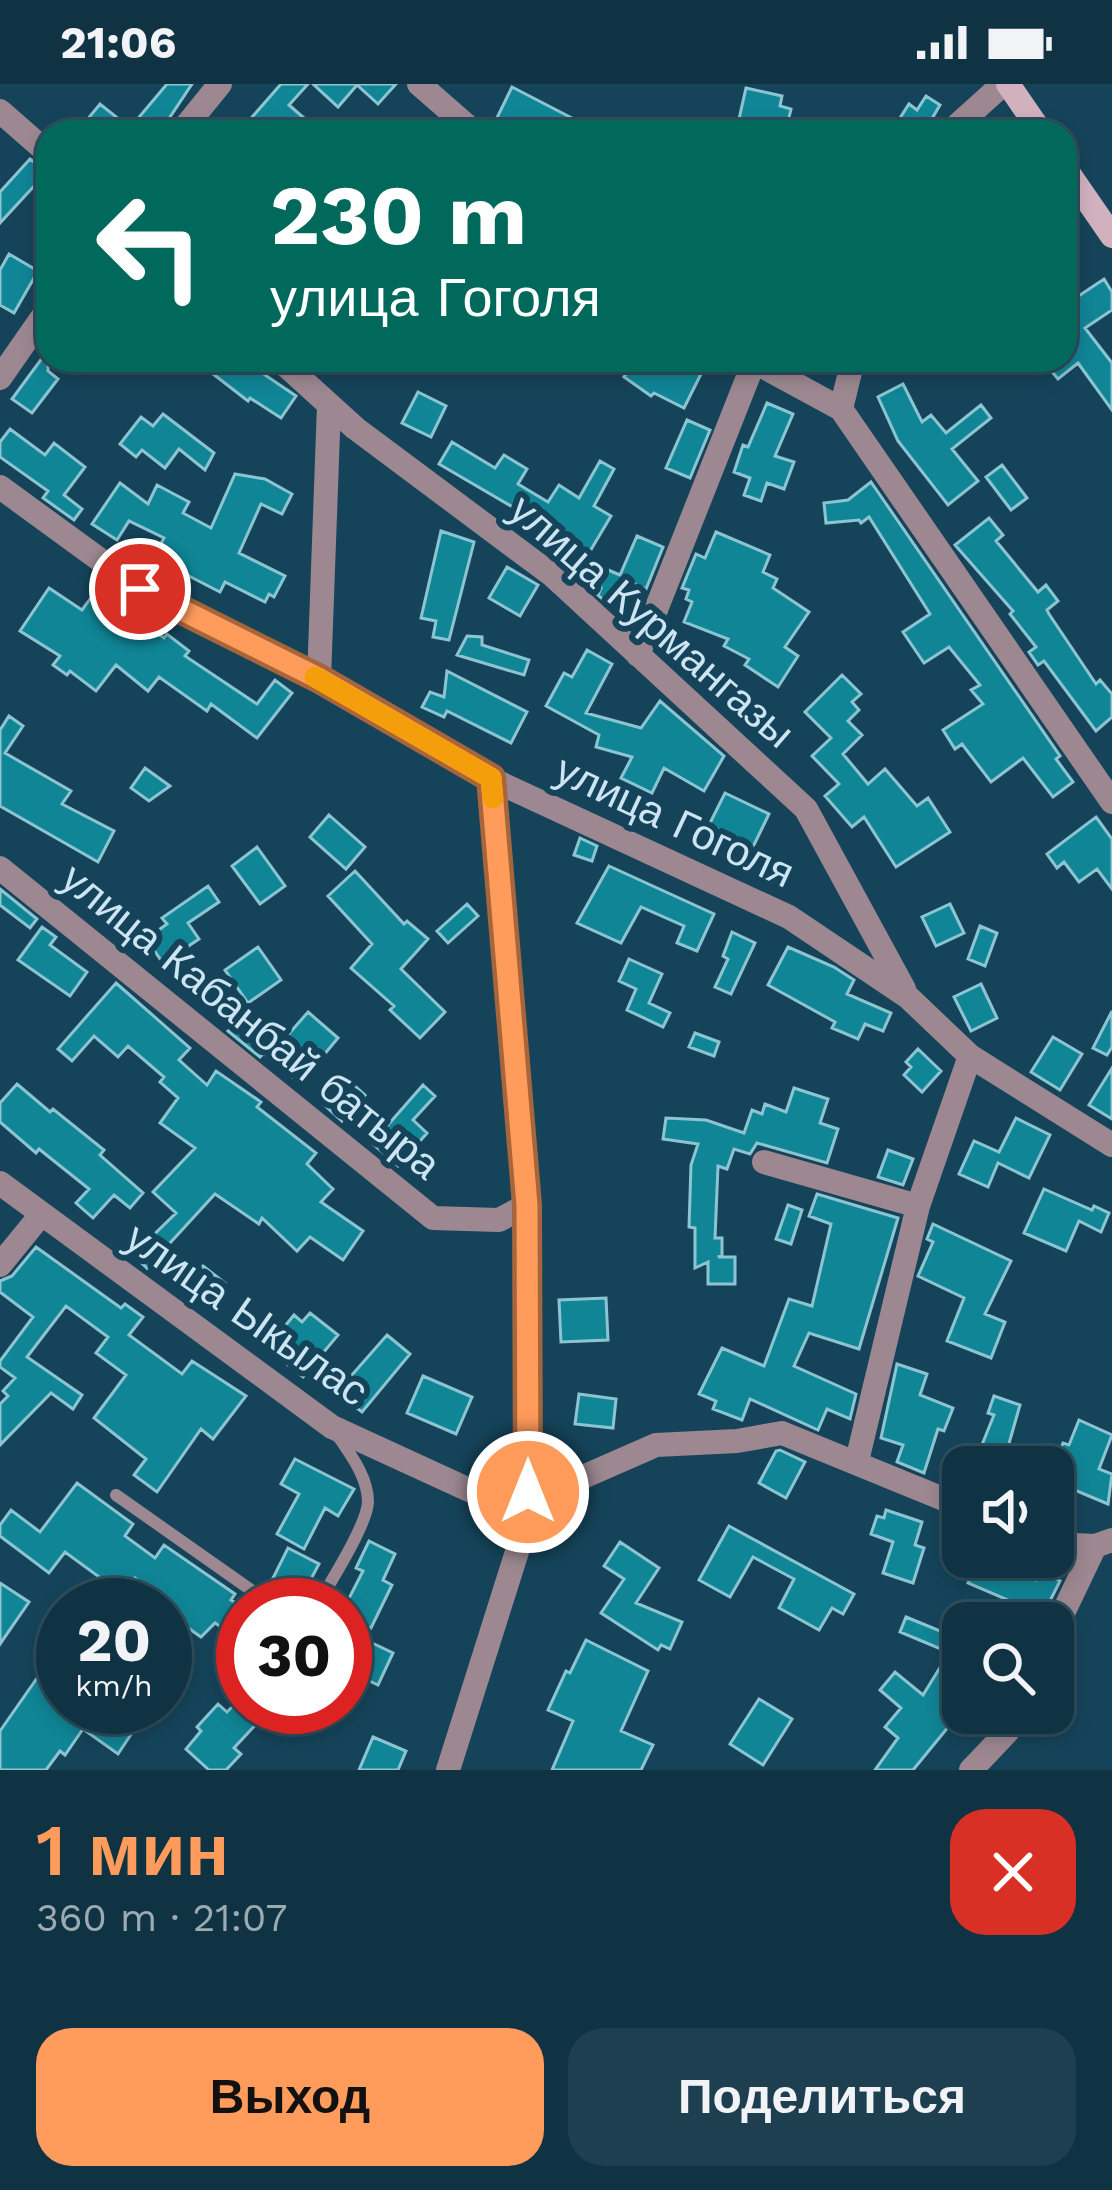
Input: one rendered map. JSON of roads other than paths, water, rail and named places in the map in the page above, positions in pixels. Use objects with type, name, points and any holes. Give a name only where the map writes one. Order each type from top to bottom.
[{"type":"main road","points":[[1005,84],[1032,120]]},
{"type":"main road","points":[[1077,185],[1112,236]]},
{"type":"street","points":[[191,120],[220,84]]},
{"type":"street","points":[[419,84],[460,120]]},
{"type":"street","points":[[964,120],[1005,84]]},
{"type":"street","points":[[0,110],[36,142]]},
{"type":"street","points":[[0,378],[36,326]]},
{"type":"street","name":"улица Курмангазы","points":[[293,372],[329,405],[551,575],[806,808],[908,997]]},
{"type":"street","points":[[638,655],[748,372]]},
{"type":"street","points":[[772,372],[841,409],[1112,802]]},
{"type":"street","points":[[841,409],[850,372]]},
{"type":"street","points":[[320,679],[329,405]]},
{"type":"street","name":"улица Гоголя","points":[[0,487],[140,589],[320,679],[491,778],[789,917],[908,997],[970,1056],[1112,1145]]},
{"type":"street","points":[[448,1770],[528,1504],[527,1205],[491,778]]},
{"type":"street","name":"улица Кабанбай батыра","points":[[0,868],[433,1218],[499,1220],[527,1205]]},
{"type":"street","points":[[857,1461],[918,1206],[970,1056]]},
{"type":"street","points":[[764,1162],[918,1206]]},
{"type":"street","name":"улица Ыкылас","points":[[0,1183],[332,1427],[528,1504]]},
{"type":"street","points":[[0,1265],[40,1216]]},
{"type":"street","points":[[528,1504],[656,1445],[737,1441],[782,1433],[942,1498]]},
{"type":"street","points":[[1071,1602],[1103,1543]]},
{"type":"street","points":[[971,1770],[1004,1734]]},
{"type":"lane","points":[[332,1427],[361,1471],[368,1504],[333,1578]]},
{"type":"lane","points":[[116,1495],[233,1578]]}]
